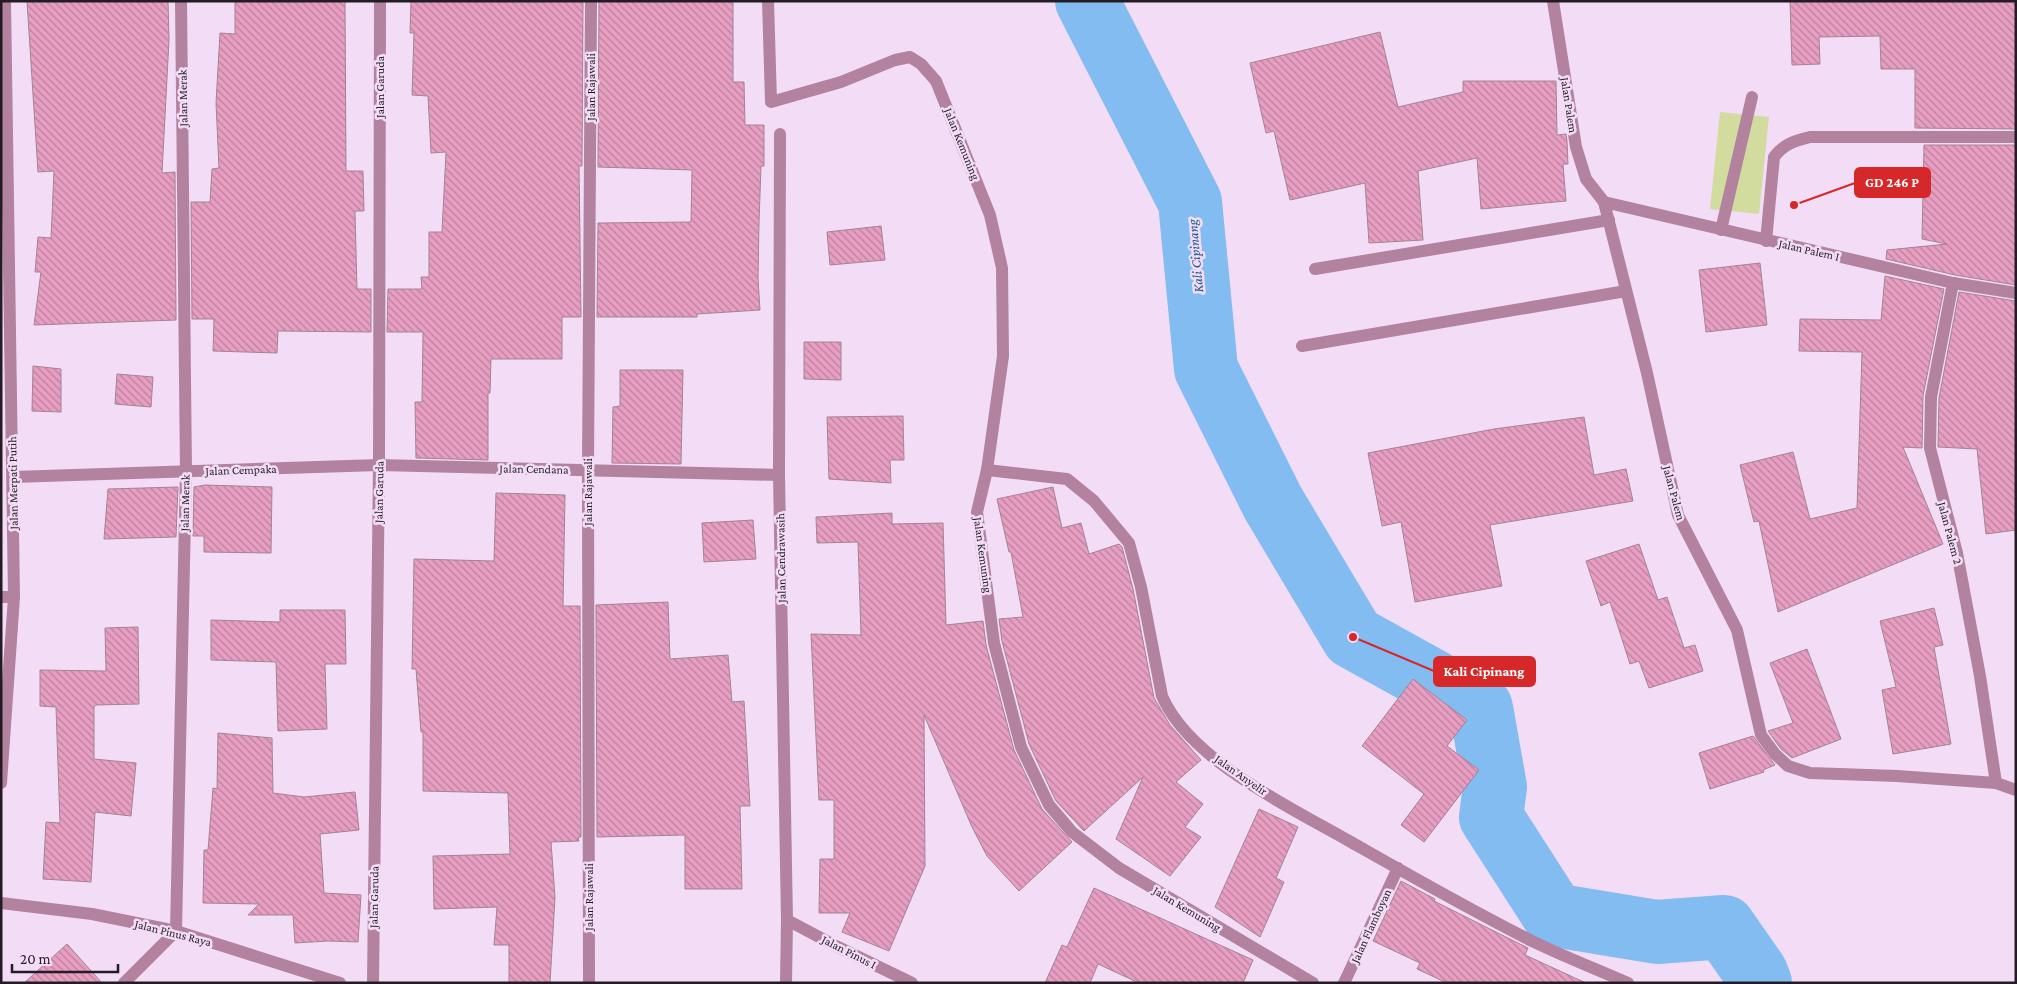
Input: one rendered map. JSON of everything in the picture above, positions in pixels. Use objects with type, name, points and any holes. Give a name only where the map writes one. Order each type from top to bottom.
[{"type":"street","name":"Jalan Merpati Putih","points":[[1,784],[13,478],[7,432],[3,31],[5,1]]},
{"type":"street","name":"Jalan Merak","points":[[176,931],[186,472],[181,1]]},
{"type":"street","name":"Jalan Garuda","points":[[372,983],[379,465],[380,1]]},
{"type":"street","name":"Jalan Rajawali","points":[[589,983],[588,470],[591,1]]},
{"type":"street","name":"Jalan Kemuning","points":[[768,1],[771,102],[841,82],[895,60],[910,57],[921,64],[936,81],[990,215],[1002,268],[1003,356],[987,470],[977,512],[994,643],[1021,747],[1050,805],[1072,832],[1119,868],[1313,983]]},
{"type":"street","name":"Jalan Palem","points":[[1553,1],[1576,147],[1586,179],[1604,202],[1609,220],[1647,374],[1678,515],[1737,630],[1761,735],[1775,754],[1788,766],[1810,774],[1897,776],[1996,783],[2016,790]]},
{"type":"street","points":[[1721,230],[1752,97]]},
{"type":"street","name":"Jalan Cendrawasih","points":[[780,134],[780,475],[787,920],[786,983]]},
{"type":"street","points":[[1766,241],[1774,157],[1782,147],[1792,141],[1810,137],[2016,137]]},
{"type":"street","name":"Jalan Palem I","points":[[1604,202],[1953,283],[2016,293]]},
{"type":"street","points":[[1315,269],[1609,220]]},
{"type":"street","name":"Jalan Palem 2","points":[[1953,283],[1931,398],[1930,448],[1937,483],[1957,553],[1980,676],[1996,783]]},
{"type":"street","points":[[1302,346],[1626,292]]},
{"type":"street","name":"Jalan Cempaka","points":[[13,478],[379,465]]},
{"type":"street","name":"Jalan Cendana","points":[[379,465],[780,475]]},
{"type":"street","name":"Jalan Anyelir","points":[[987,470],[1067,479],[1094,501],[1129,543],[1141,587],[1162,696],[1169,711],[1180,726],[1216,758],[1250,784],[1533,942],[1598,972],[1628,983]]},
{"type":"street","name":"Jalan Flamboyan","points":[[1344,983],[1398,868]]},
{"type":"street","name":"Jalan Pinus Raya","points":[[1,903],[92,914],[176,931],[340,983]]},
{"type":"street","name":"Jalan Pinus I","points":[[787,920],[912,983]]},
{"type":"street","points":[[124,983],[176,931]]},
{"type":"green space","points":[[1720,112],[1769,117],[1759,214],[1710,209]]},
{"type":"building","points":[[27,1],[168,1],[169,40],[162,173],[175,172],[176,320],[34,325],[41,272],[35,272],[38,237],[51,238],[54,171],[38,172]]},
{"type":"building","points":[[235,1],[345,1],[346,171],[363,171],[364,211],[355,211],[357,289],[371,289],[371,332],[278,331],[277,353],[213,351],[214,319],[192,319],[191,202],[210,202],[212,169],[219,168],[216,103],[220,33],[235,34]]},
{"type":"building","points":[[411,1],[583,1],[582,166],[579,166],[581,317],[562,317],[562,359],[491,359],[490,393],[488,393],[488,460],[416,458],[415,402],[422,402],[423,332],[387,332],[388,289],[422,289],[421,277],[429,277],[429,232],[442,232],[446,152],[431,153],[428,96],[412,95],[414,33],[410,33]]},
{"type":"building","points":[[599,1],[733,1],[733,82],[744,82],[745,125],[764,125],[764,166],[761,166],[759,222],[758,279],[760,310],[697,314],[697,317],[597,317],[598,223],[691,222],[692,170],[598,167]]},
{"type":"building","points":[[1790,1],[2016,1],[2016,129],[1915,128],[1915,69],[1881,69],[1880,36],[1819,37],[1820,64],[1792,65]]},
{"type":"building","points":[[1380,32],[1398,107],[1463,92],[1463,81],[1556,81],[1557,135],[1566,134],[1567,141],[1568,164],[1563,164],[1566,201],[1481,209],[1477,158],[1418,171],[1423,240],[1369,243],[1365,183],[1290,200],[1274,131],[1266,133],[1250,63]]},
{"type":"building","points":[[1924,145],[2016,145],[2016,285],[1955,275],[1886,259],[1887,250],[1947,244],[1922,239]]},
{"type":"building","points":[[881,226],[885,260],[830,265],[827,232]]},
{"type":"building","points":[[1760,263],[1767,325],[1706,332],[1699,270]]},
{"type":"building","points":[[1885,276],[1944,289],[1923,396],[1922,448],[1903,447],[1943,544],[1778,612],[1759,521],[1754,522],[1740,465],[1793,452],[1810,519],[1857,508],[1862,352],[1799,351],[1800,319],[1881,320]]},
{"type":"building","points":[[1959,292],[2016,301],[2016,530],[1986,534],[1977,449],[1938,447],[1939,398]]},
{"type":"building","points":[[804,342],[841,342],[841,380],[804,379]]},
{"type":"building","points":[[33,366],[61,369],[61,412],[32,411]]},
{"type":"building","points":[[620,370],[683,370],[681,464],[612,463],[613,407],[620,406]]},
{"type":"building","points":[[117,374],[153,377],[151,407],[115,404]]},
{"type":"building","points":[[903,416],[904,460],[890,460],[891,483],[829,479],[827,417]]},
{"type":"building","points":[[1584,417],[1594,475],[1626,469],[1633,501],[1490,525],[1502,586],[1415,602],[1401,522],[1382,526],[1368,453],[1494,429]]},
{"type":"building","points":[[205,485],[272,487],[271,553],[204,552],[204,536],[193,536],[194,487]]},
{"type":"building","points":[[178,487],[176,537],[104,539],[108,489]]},
{"type":"building","points":[[1053,487],[1062,528],[1081,523],[1089,554],[1119,544],[1122,547],[1133,589],[1154,698],[1170,725],[1201,760],[1176,782],[1203,804],[1185,827],[1201,837],[1170,876],[1116,839],[1143,777],[1084,831],[1056,801],[1029,744],[1002,641],[999,619],[1023,617],[1011,552],[1009,552],[997,499]]},
{"type":"building","points":[[496,493],[565,495],[563,606],[580,606],[581,837],[578,837],[579,841],[551,842],[555,897],[550,983],[509,983],[509,945],[494,945],[497,907],[434,909],[433,856],[510,854],[508,793],[423,791],[423,732],[421,732],[416,669],[412,669],[414,559],[494,561]]},
{"type":"building","points":[[892,513],[892,524],[943,523],[946,625],[983,621],[986,645],[1014,750],[1042,809],[1072,842],[1019,891],[987,856],[972,827],[924,715],[925,866],[889,951],[842,932],[850,913],[819,913],[820,859],[834,859],[834,800],[819,800],[811,634],[861,635],[858,542],[817,543],[816,517]]},
{"type":"building","points":[[753,520],[756,559],[704,562],[702,523]]},
{"type":"building","points":[[1639,544],[1658,600],[1667,597],[1684,648],[1695,645],[1703,671],[1649,688],[1639,661],[1630,664],[1610,602],[1601,606],[1586,561]]},
{"type":"building","points":[[668,602],[670,659],[728,655],[732,702],[744,701],[750,806],[740,806],[742,889],[685,889],[685,835],[597,837],[596,605]]},
{"type":"building","points":[[1934,608],[1943,645],[1934,647],[1951,744],[1893,754],[1882,690],[1896,687],[1880,621]]},
{"type":"building","points":[[280,610],[345,610],[346,664],[325,664],[327,729],[278,731],[276,662],[211,660],[211,620],[280,622]]},
{"type":"building","points":[[138,627],[139,704],[96,705],[94,707],[94,759],[136,763],[131,816],[95,812],[91,882],[43,879],[46,822],[60,823],[56,707],[40,706],[40,670],[106,671],[105,628]]},
{"type":"building","points":[[1807,649],[1841,739],[1792,758],[1781,749],[1768,731],[1793,723],[1770,663]]},
{"type":"building","points":[[1413,679],[1467,720],[1447,746],[1479,770],[1424,842],[1401,825],[1424,794],[1362,746]]},
{"type":"building","points":[[218,733],[272,738],[273,793],[304,797],[355,792],[359,830],[320,834],[324,893],[361,895],[358,942],[295,943],[293,915],[248,915],[259,904],[203,903],[204,850],[208,850],[213,788],[217,789]]},
{"type":"building","points":[[1753,736],[1775,765],[1763,770],[1764,772],[1710,789],[1699,753]]},
{"type":"building","points":[[1259,809],[1298,827],[1276,878],[1284,882],[1260,937],[1215,907]]},
{"type":"building","points":[[1401,881],[1435,899],[1434,901],[1528,948],[1525,955],[1586,983],[1447,983],[1417,969],[1420,963],[1373,941]]},
{"type":"building","points":[[1094,888],[1253,960],[1243,983],[1139,983],[1098,964],[1090,983],[1045,983],[1062,945],[1067,947]]},
{"type":"building","points":[[67,944],[102,983],[24,983]]},
{"type":"waterway","name":"Kali Cipinang","points":[[1087,1],[1190,202],[1206,369],[1273,503],[1353,637],[1481,708],[1495,787],[1491,817],[1554,915],[1657,932],[1724,927],[1756,973],[1760,983]]},
{"type":"place","name":"GD 246 P","points":[[1794,205]]},
{"type":"place","name":"Kali Cipinang","points":[[1353,637]]}]
